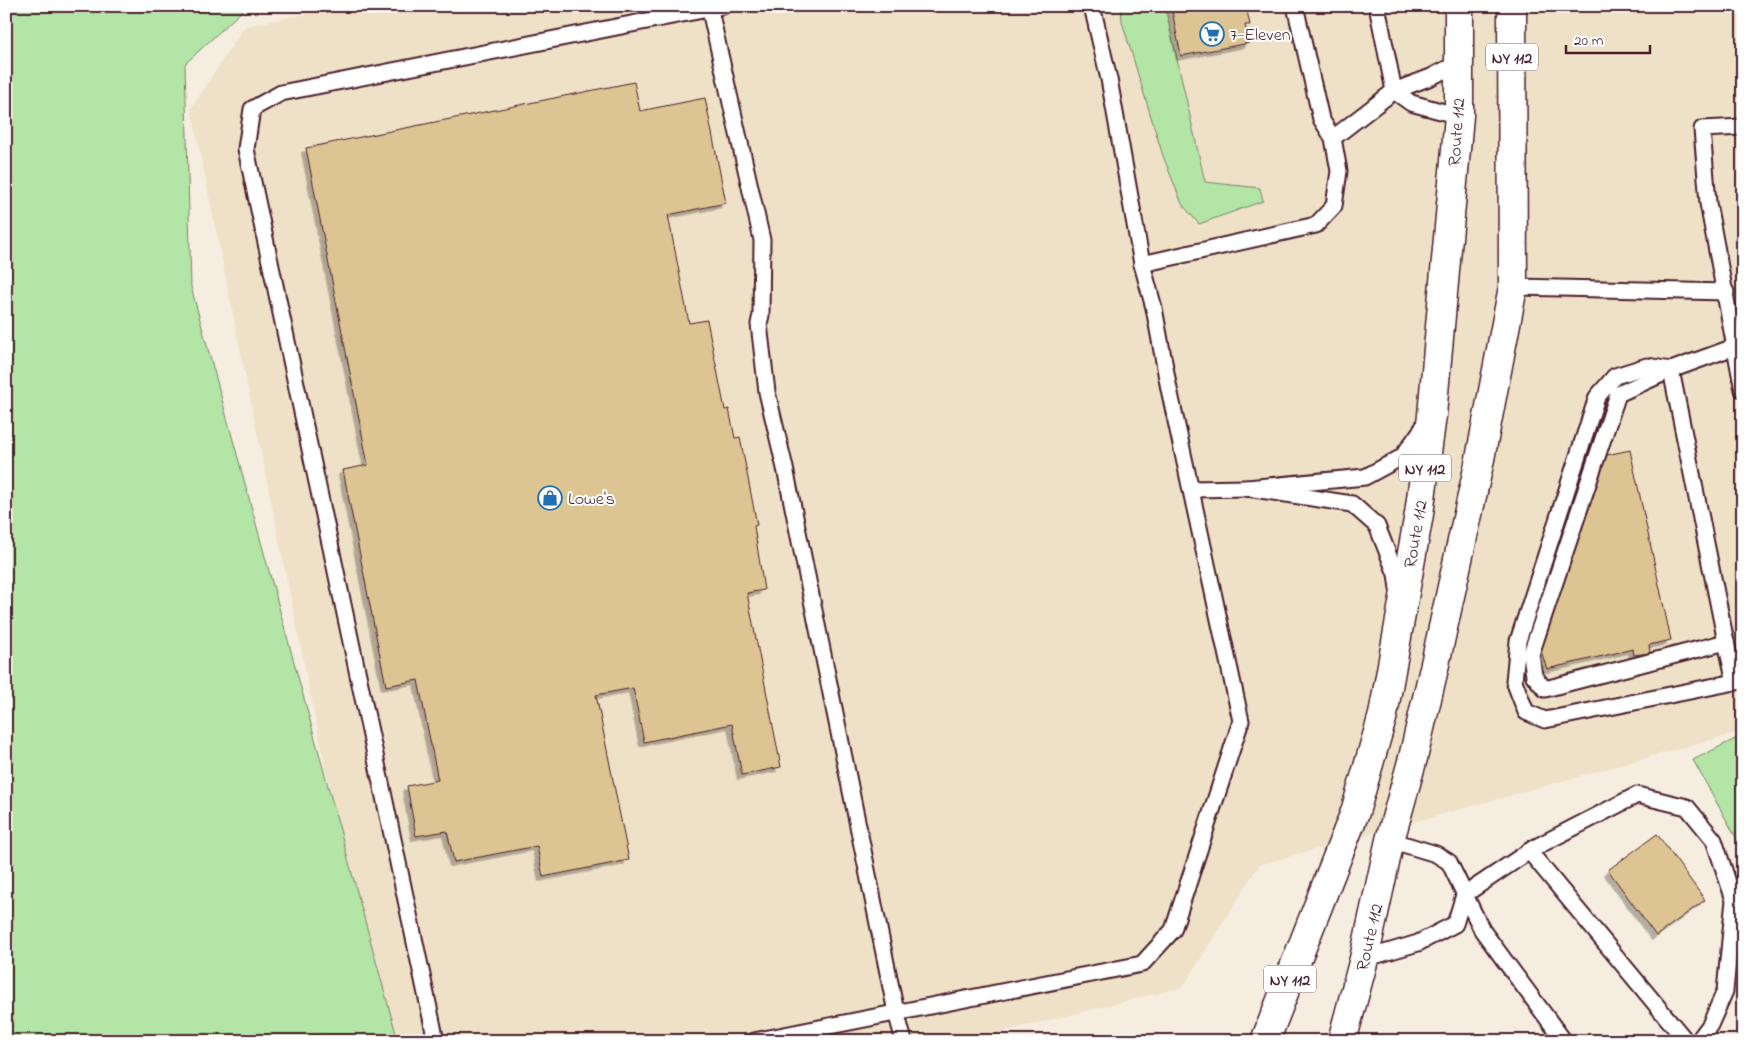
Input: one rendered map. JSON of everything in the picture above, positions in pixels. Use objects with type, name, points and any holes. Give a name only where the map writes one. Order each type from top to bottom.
[{"type":"main road","name":"Route 112","points":[[1265,1041],[1355,812],[1383,715],[1400,611],[1419,514],[1432,415],[1458,116],[1460,62],[1458,6]]},
{"type":"main road","name":"Route 112","points":[[1342,1041],[1364,959],[1390,840],[1413,758],[1437,655],[1479,464],[1513,287],[1512,6]]},
{"type":"main road","points":[[1356,990],[1362,1041]]},
{"type":"lane","points":[[754,1041],[1142,964],[1173,930],[1241,721],[1154,308],[1142,264],[1109,79],[1092,6]]},
{"type":"lane","points":[[1142,264],[1316,225],[1334,206],[1339,171],[1333,138],[1321,119],[1294,6]]},
{"type":"lane","points":[[1377,6],[1394,91],[1411,103],[1458,116]]},
{"type":"lane","points":[[436,1041],[246,149],[252,109],[281,93],[714,7],[762,240],[761,315],[759,324],[766,392],[785,468],[896,1012],[904,1041]]},
{"type":"lane","points":[[1333,138],[1394,91],[1432,77],[1460,62]]},
{"type":"lane","points":[[1743,127],[1702,129],[1708,203],[1743,390]]},
{"type":"lane","points":[[1513,287],[1726,292]]},
{"type":"lane","points":[[1726,642],[1545,689],[1534,676],[1531,654],[1618,394],[1672,370],[1734,347]]},
{"type":"lane","points":[[1647,366],[1672,370],[1726,642],[1739,681],[1545,720],[1526,712],[1514,681],[1518,642],[1597,397],[1615,376],[1647,366]]},
{"type":"lane","points":[[1191,489],[1247,488],[1365,477],[1402,457],[1432,415]]},
{"type":"lane","points":[[1247,488],[1352,504],[1377,526],[1396,574],[1400,611]]},
{"type":"lane","points":[[1364,959],[1418,943],[1455,924],[1464,895],[1529,851],[1637,795],[1687,807],[1714,840],[1734,900],[1725,991],[1710,1025],[1698,1041]]},
{"type":"lane","points":[[1390,840],[1436,854],[1449,862],[1482,930],[1564,1041]]},
{"type":"lane","points":[[1529,851],[1686,1041]]},
{"type":"shaded area","points":[[346,6],[1743,6],[1743,731],[1259,865],[1183,987],[965,1041],[381,1041],[191,108],[245,26]]},
{"type":"green space","points":[[6,6],[247,6],[185,64],[191,287],[398,1041],[6,1041]]},
{"type":"green space","points":[[1121,6],[1165,6],[1205,182],[1260,188],[1263,201],[1199,224],[1182,204],[1163,156],[1122,22]]},
{"type":"green space","points":[[1743,735],[1743,850],[1693,760]]},
{"type":"building","name":"7-Eleven","points":[[1171,6],[1246,6],[1250,25],[1245,25],[1249,43],[1181,56]]},
{"type":"building","name":"Lowe's","points":[[634,82],[640,111],[705,98],[726,203],[668,215],[689,323],[707,320],[725,410],[729,409],[735,438],[740,437],[757,525],[754,526],[764,590],[747,593],[781,767],[742,775],[732,724],[644,742],[633,688],[596,695],[629,860],[543,877],[537,846],[454,862],[447,831],[416,836],[407,786],[438,780],[418,680],[386,686],[343,470],[368,465],[306,148]]},
{"type":"building","points":[[1630,450],[1671,640],[1649,645],[1650,653],[1634,655],[1633,649],[1547,669],[1541,651],[1607,455]]},
{"type":"building","points":[[1657,834],[1705,900],[1656,936],[1608,870]]},
{"type":"place","name":"7-Eleven","points":[[1212,34]]},
{"type":"place","name":"Lowe's","points":[[550,498]]}]
